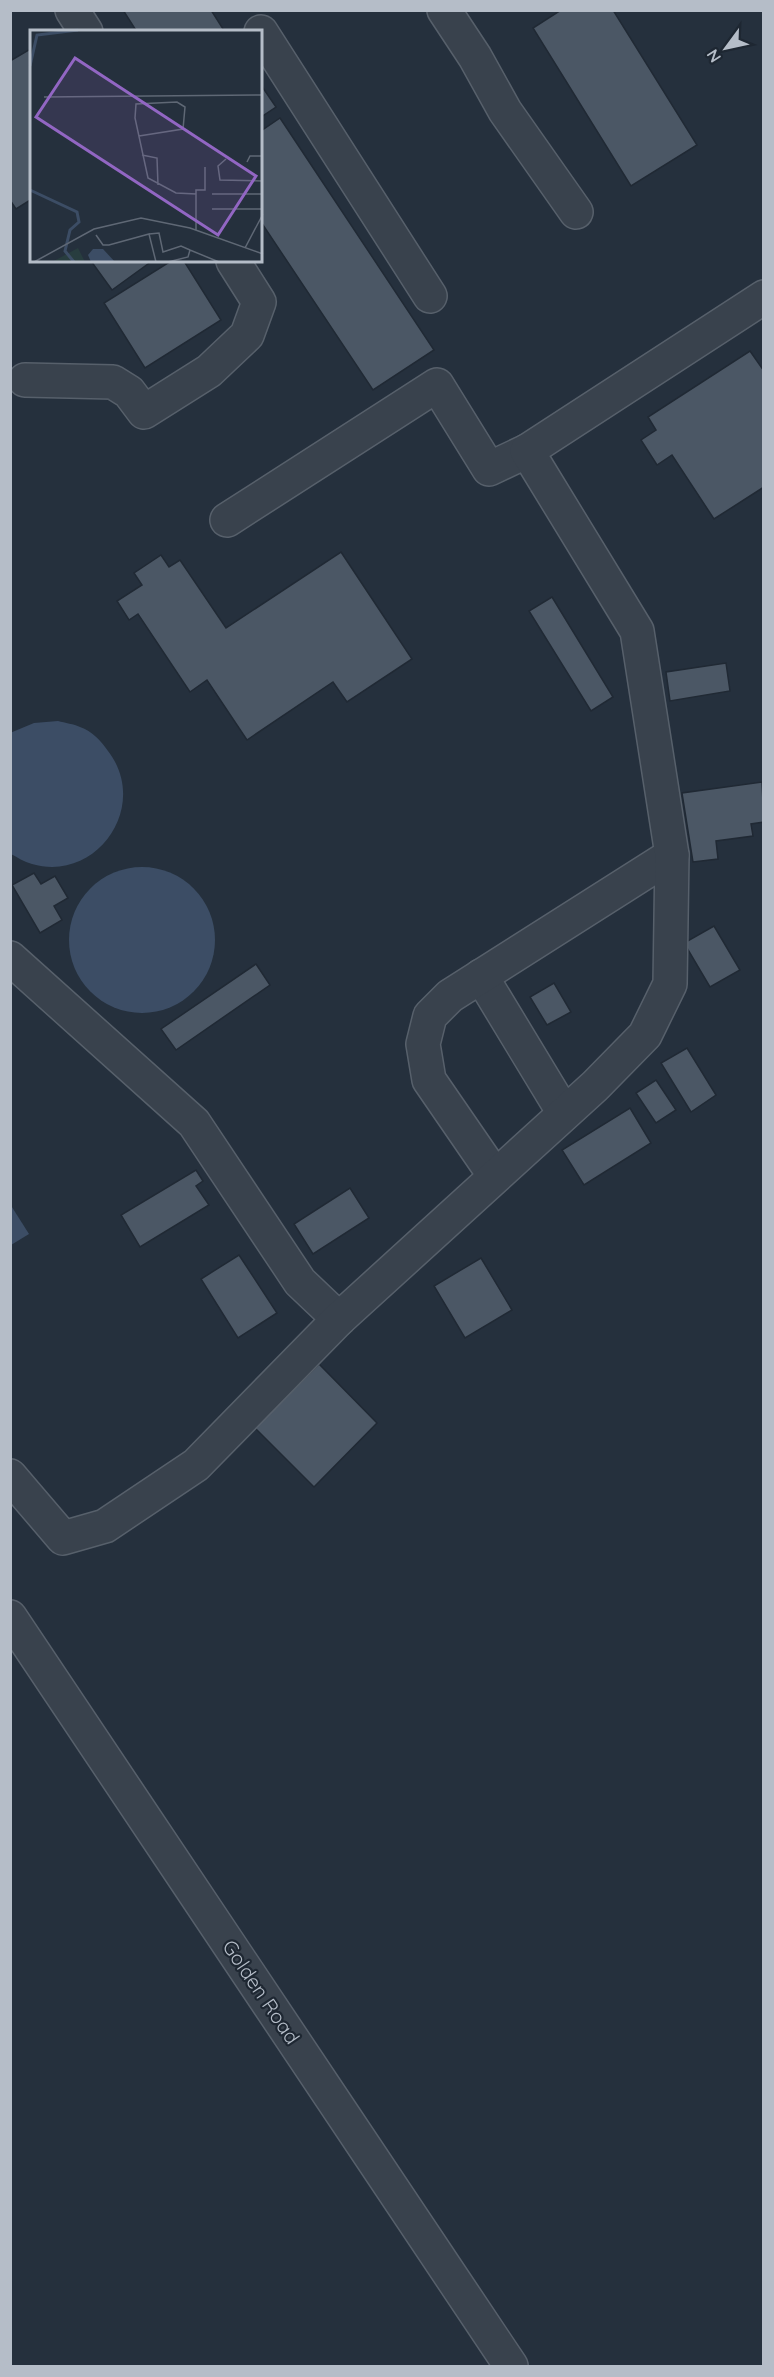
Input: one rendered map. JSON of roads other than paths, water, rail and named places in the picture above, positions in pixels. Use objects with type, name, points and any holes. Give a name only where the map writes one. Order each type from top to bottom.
[{"type":"street","points":[[72,10],[85,30]]},
{"type":"street","points":[[247,10],[260,30]]},
{"type":"street","points":[[444,10],[475,57],[505,111],[576,212]]},
{"type":"street","points":[[262,34],[430,296]]},
{"type":"street","points":[[25,380],[112,381],[129,392],[144,412],[209,372],[247,335],[259,302],[234,262]]},
{"type":"street","points":[[227,520],[437,386],[489,469],[527,451],[764,297]]},
{"type":"street","points":[[10,1476],[63,1538],[105,1526],[196,1465],[339,1319],[595,1086],[645,1035],[670,984],[672,855],[637,631],[527,451]]},
{"type":"street","points":[[495,1176],[429,1080],[423,1044],[430,1016],[450,996],[672,855]]},
{"type":"street","points":[[10,958],[194,1123],[300,1282],[339,1319]]},
{"type":"street","points":[[481,976],[564,1113]]},
{"type":"street","name":"Golden Road","points":[[10,1617],[511,2367]]},
{"type":"water","points":[[58,721],[84,729],[99,740],[120,772],[123,794],[120,815],[110,835],[96,851],[78,862],[56,867],[32,864],[11,854],[10,733],[34,723]]},
{"type":"water","points":[[142,867],[156,868],[170,873],[183,879],[194,888],[203,899],[209,912],[214,926],[214,954],[209,968],[203,981],[194,992],[183,1001],[170,1007],[156,1012],[142,1013],[128,1012],[114,1007],[101,1001],[90,992],[81,981],[75,968],[70,954],[69,940],[70,926],[75,912],[81,899],[90,888],[101,879],[114,873],[128,868]]},
{"type":"water","points":[[10,1204],[29,1234],[11,1245],[10,1245]]}]
